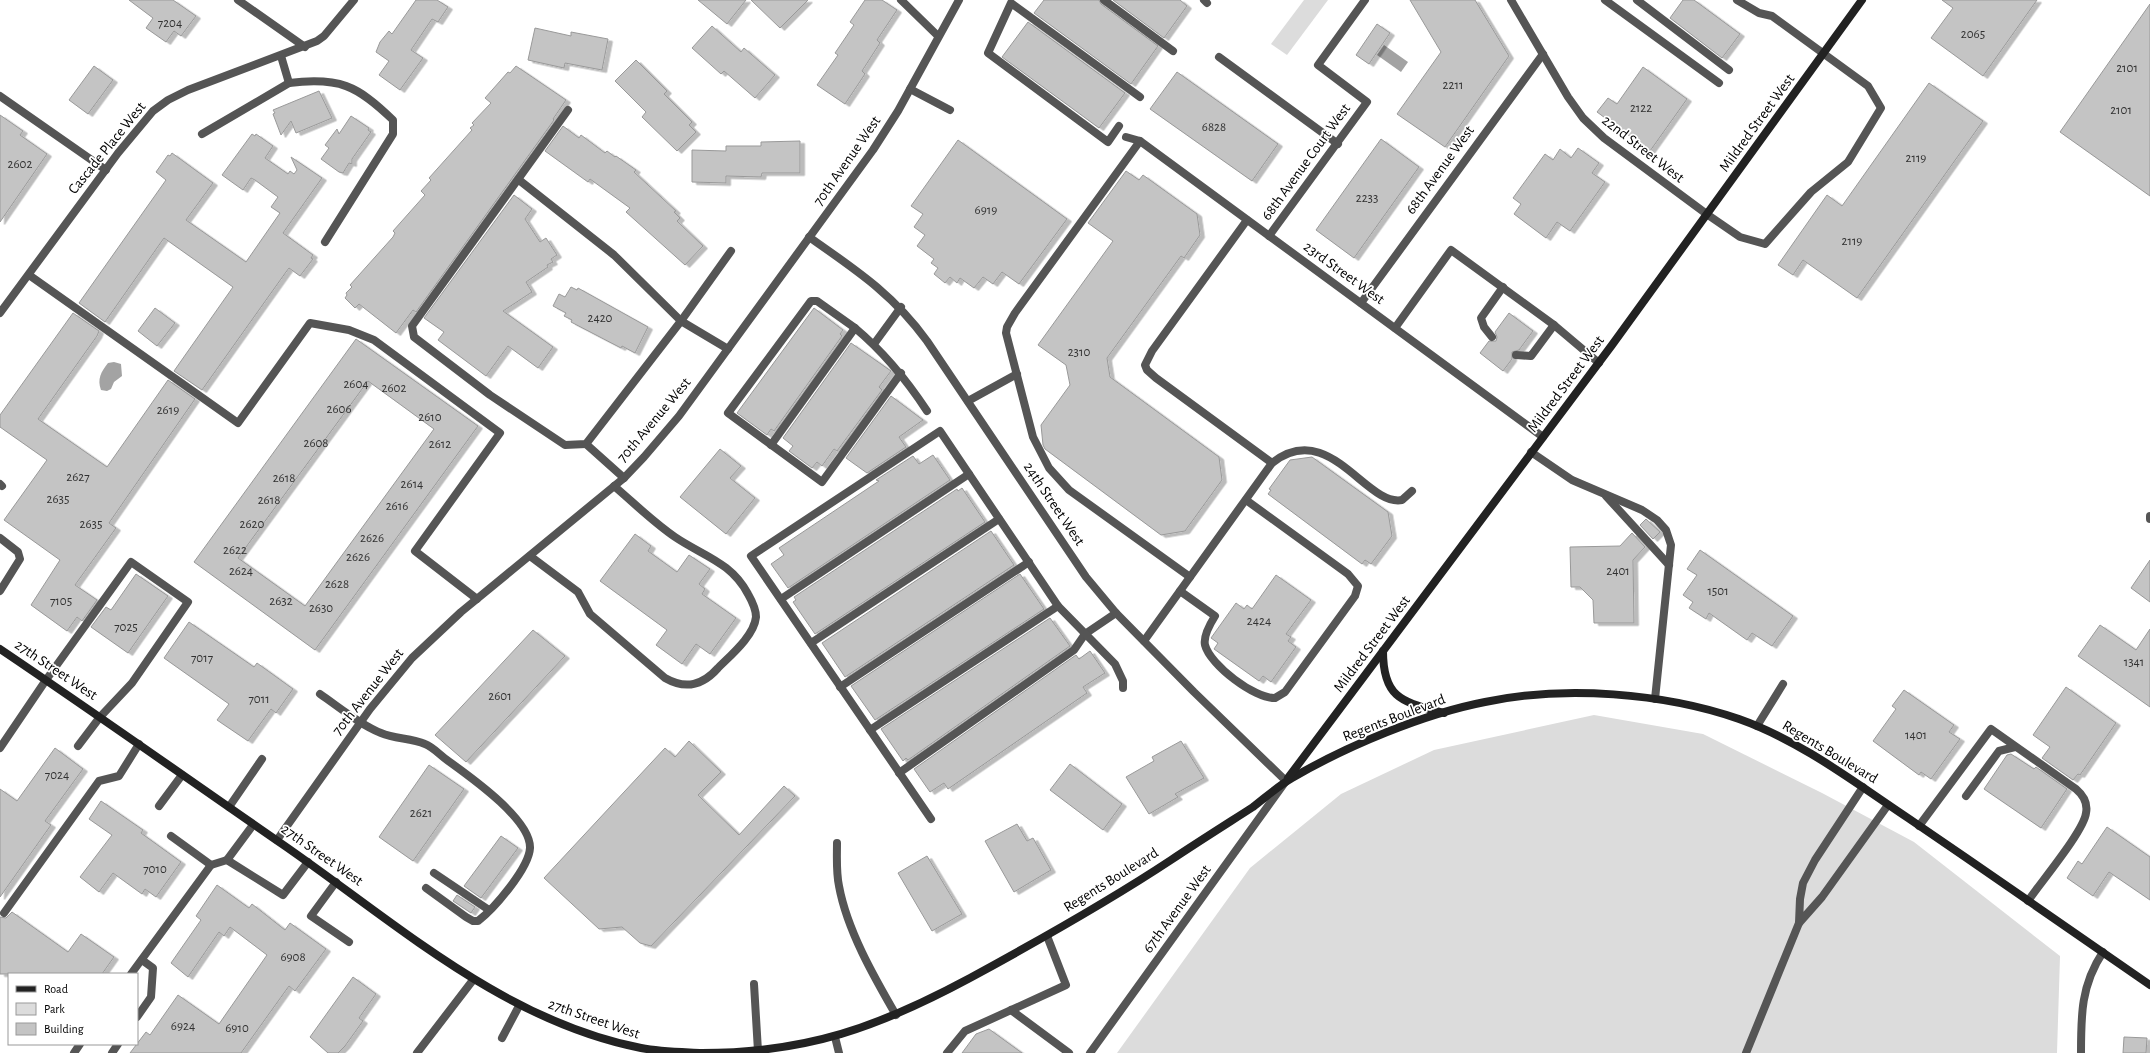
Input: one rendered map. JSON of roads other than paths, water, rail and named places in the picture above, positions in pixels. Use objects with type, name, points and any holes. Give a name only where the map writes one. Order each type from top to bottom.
[{"type":"main road","name":"Mildred Street West","points":[[1286,781],[1474,533],[1532,452],[1708,215],[1862,0]]},
{"type":"main road","name":"27th Street West","points":[[0,649],[100,716],[253,825],[278,840],[473,980],[519,1006],[584,1032],[641,1050]]},
{"type":"main road","points":[[1383,652],[1385,677],[1398,696],[1410,704],[1445,713]]},
{"type":"main road","name":"Regents Boulevard","points":[[641,1050],[732,1053],[758,1051],[807,1044],[835,1037],[896,1015],[1047,936],[1170,861],[1259,802],[1286,781],[1331,758],[1370,741],[1445,713],[1482,702],[1518,696],[1561,693],[1655,699],[1706,709],[1757,726],[1788,740],[1863,787],[2150,985]]},
{"type":"street","points":[[238,0],[305,47]]},
{"type":"street","name":"Cascade Place West","points":[[0,313],[106,170],[153,110],[168,100],[188,90],[305,47],[324,36],[354,0]]},
{"type":"street","points":[[901,0],[938,36]]},
{"type":"street","name":"70th Avenue West","points":[[278,840],[360,722],[390,683],[412,658],[436,634],[477,599],[624,478],[674,422],[873,150],[910,89],[959,0]]},
{"type":"street","points":[[1104,0],[1173,51]]},
{"type":"street","name":"68th Avenue Court West","points":[[1270,236],[1367,102],[1318,64],[1365,0]]},
{"type":"street","name":"22nd Street West","points":[[1511,0],[1573,106],[1593,129],[1708,215],[1740,237],[1765,244],[1811,192],[1848,162],[1882,108],[1868,86],[1824,54]]},
{"type":"street","points":[[1605,0],[1719,83]]},
{"type":"street","points":[[1637,0],[1729,70]]},
{"type":"street","points":[[1738,0],[1759,13],[1772,16],[1824,54]]},
{"type":"street","points":[[1119,126],[1108,142],[988,53],[1010,1],[1140,97]]},
{"type":"street","name":"68th Avenue West","points":[[1361,303],[1543,54]]},
{"type":"street","points":[[281,56],[289,83]]},
{"type":"street","points":[[1219,57],[1338,144]]},
{"type":"street","points":[[202,134],[289,83],[315,80],[345,84],[380,106],[393,120],[393,134],[325,242]]},
{"type":"street","points":[[910,89],[950,110]]},
{"type":"street","points":[[0,96],[106,170]]},
{"type":"street","points":[[568,110],[519,180],[412,326],[414,337],[490,395],[565,445],[586,444],[624,478]]},
{"type":"street","name":"23rd Street West","points":[[1126,137],[1140,141],[1543,438]]},
{"type":"street","points":[[1140,141],[1009,321],[1006,333],[1007,343],[1037,446],[1049,468],[1062,484],[1190,577]]},
{"type":"street","points":[[519,180],[614,255],[681,321],[728,349]]},
{"type":"street","points":[[1247,220],[1152,351],[1145,365],[1147,370],[1156,378],[1272,462]]},
{"type":"street","name":"24th Street West","points":[[810,237],[869,279],[901,307],[927,341],[1072,556],[1116,613],[1286,781]]},
{"type":"street","points":[[1395,328],[1451,250],[1554,325],[1598,363]]},
{"type":"street","points":[[586,444],[681,321],[731,251]]},
{"type":"street","points":[[29,275],[238,423],[310,323],[350,330],[374,340],[500,433],[415,551],[477,599]]},
{"type":"street","points":[[1492,337],[1484,327],[1481,318],[1503,287]]},
{"type":"street","points":[[901,373],[822,482],[728,413],[811,301],[817,301],[855,328],[874,344],[901,373],[927,411]]},
{"type":"street","points":[[874,344],[901,307]]},
{"type":"street","points":[[1516,355],[1531,356],[1554,325]]},
{"type":"street","points":[[771,445],[855,328]]},
{"type":"street","points":[[968,401],[1017,374]]},
{"type":"street","points":[[931,820],[751,556],[940,431],[1058,606],[1115,664],[1123,681],[1123,688]]},
{"type":"street","points":[[1144,641],[1272,462],[1291,453],[1312,451],[1330,457],[1391,499],[1402,500],[1412,491]]},
{"type":"street","points":[[1532,452],[1572,480],[1642,510],[1657,520],[1666,530],[1671,545],[1655,699]]},
{"type":"street","points":[[781,599],[969,474]]},
{"type":"street","points":[[530,556],[578,592],[590,614],[665,678],[676,683],[688,685],[707,679],[750,631],[756,616],[752,600],[735,576],[718,561],[676,537],[614,486]]},
{"type":"street","points":[[1604,494],[1669,565]]},
{"type":"street","points":[[1180,591],[1215,616],[1205,641],[1206,647],[1211,655],[1229,674],[1252,691],[1264,697],[1275,698],[1290,686],[1355,596],[1358,586],[1348,574],[1246,500]]},
{"type":"street","points":[[811,643],[999,519]]},
{"type":"street","points":[[0,538],[18,552],[20,559],[0,591]]},
{"type":"street","points":[[0,748],[46,680],[131,562],[188,602],[132,683],[100,716],[78,746]]},
{"type":"street","points":[[840,687],[1029,562]]},
{"type":"street","points":[[870,730],[1058,606]]},
{"type":"street","points":[[899,773],[1074,650],[1085,634],[1116,613]]},
{"type":"street","points":[[1757,726],[1783,684]]},
{"type":"street","points":[[320,694],[360,722],[381,733],[425,744],[478,782],[510,812],[520,824],[527,836],[530,847],[529,856],[523,869],[478,921],[473,922],[426,888]]},
{"type":"street","points":[[1919,826],[1991,729],[2076,789],[2085,801],[2086,815],[2083,822],[2028,901]]},
{"type":"street","points":[[4,913],[99,781],[118,776],[139,744]]},
{"type":"street","points":[[1966,796],[1999,751],[2015,747]]},
{"type":"street","points":[[229,807],[262,758]]},
{"type":"street","points":[[158,806],[182,775]]},
{"type":"street","name":"67th Avenue West","points":[[1090,1053],[1286,781]]},
{"type":"street","points":[[1799,923],[1800,899],[1803,883],[1815,860],[1863,787]]},
{"type":"street","points":[[1746,1053],[1799,923],[1831,884],[1888,805]]},
{"type":"street","points":[[132,973],[211,865],[227,860],[253,825]]},
{"type":"street","points":[[171,836],[211,865]]},
{"type":"street","points":[[837,843],[838,875],[844,906],[866,958],[896,1015]]},
{"type":"street","points":[[227,860],[283,895],[308,862]]},
{"type":"street","points":[[434,873],[489,910]]},
{"type":"street","points":[[336,882],[311,916],[349,942]]},
{"type":"street","points":[[948,1053],[965,1031],[1066,985],[1047,936]]},
{"type":"street","points":[[2081,1053],[2081,1028],[2086,986],[2093,966],[2102,952]]},
{"type":"street","points":[[138,1016],[151,997],[152,990],[153,968],[142,960]]},
{"type":"street","points":[[417,1053],[473,980]]},
{"type":"street","points":[[754,984],[758,1051]]},
{"type":"street","points":[[502,1038],[519,1006]]},
{"type":"street","points":[[1011,1010],[1069,1053]]},
{"type":"street","points":[[835,1037],[840,1053]]}]
